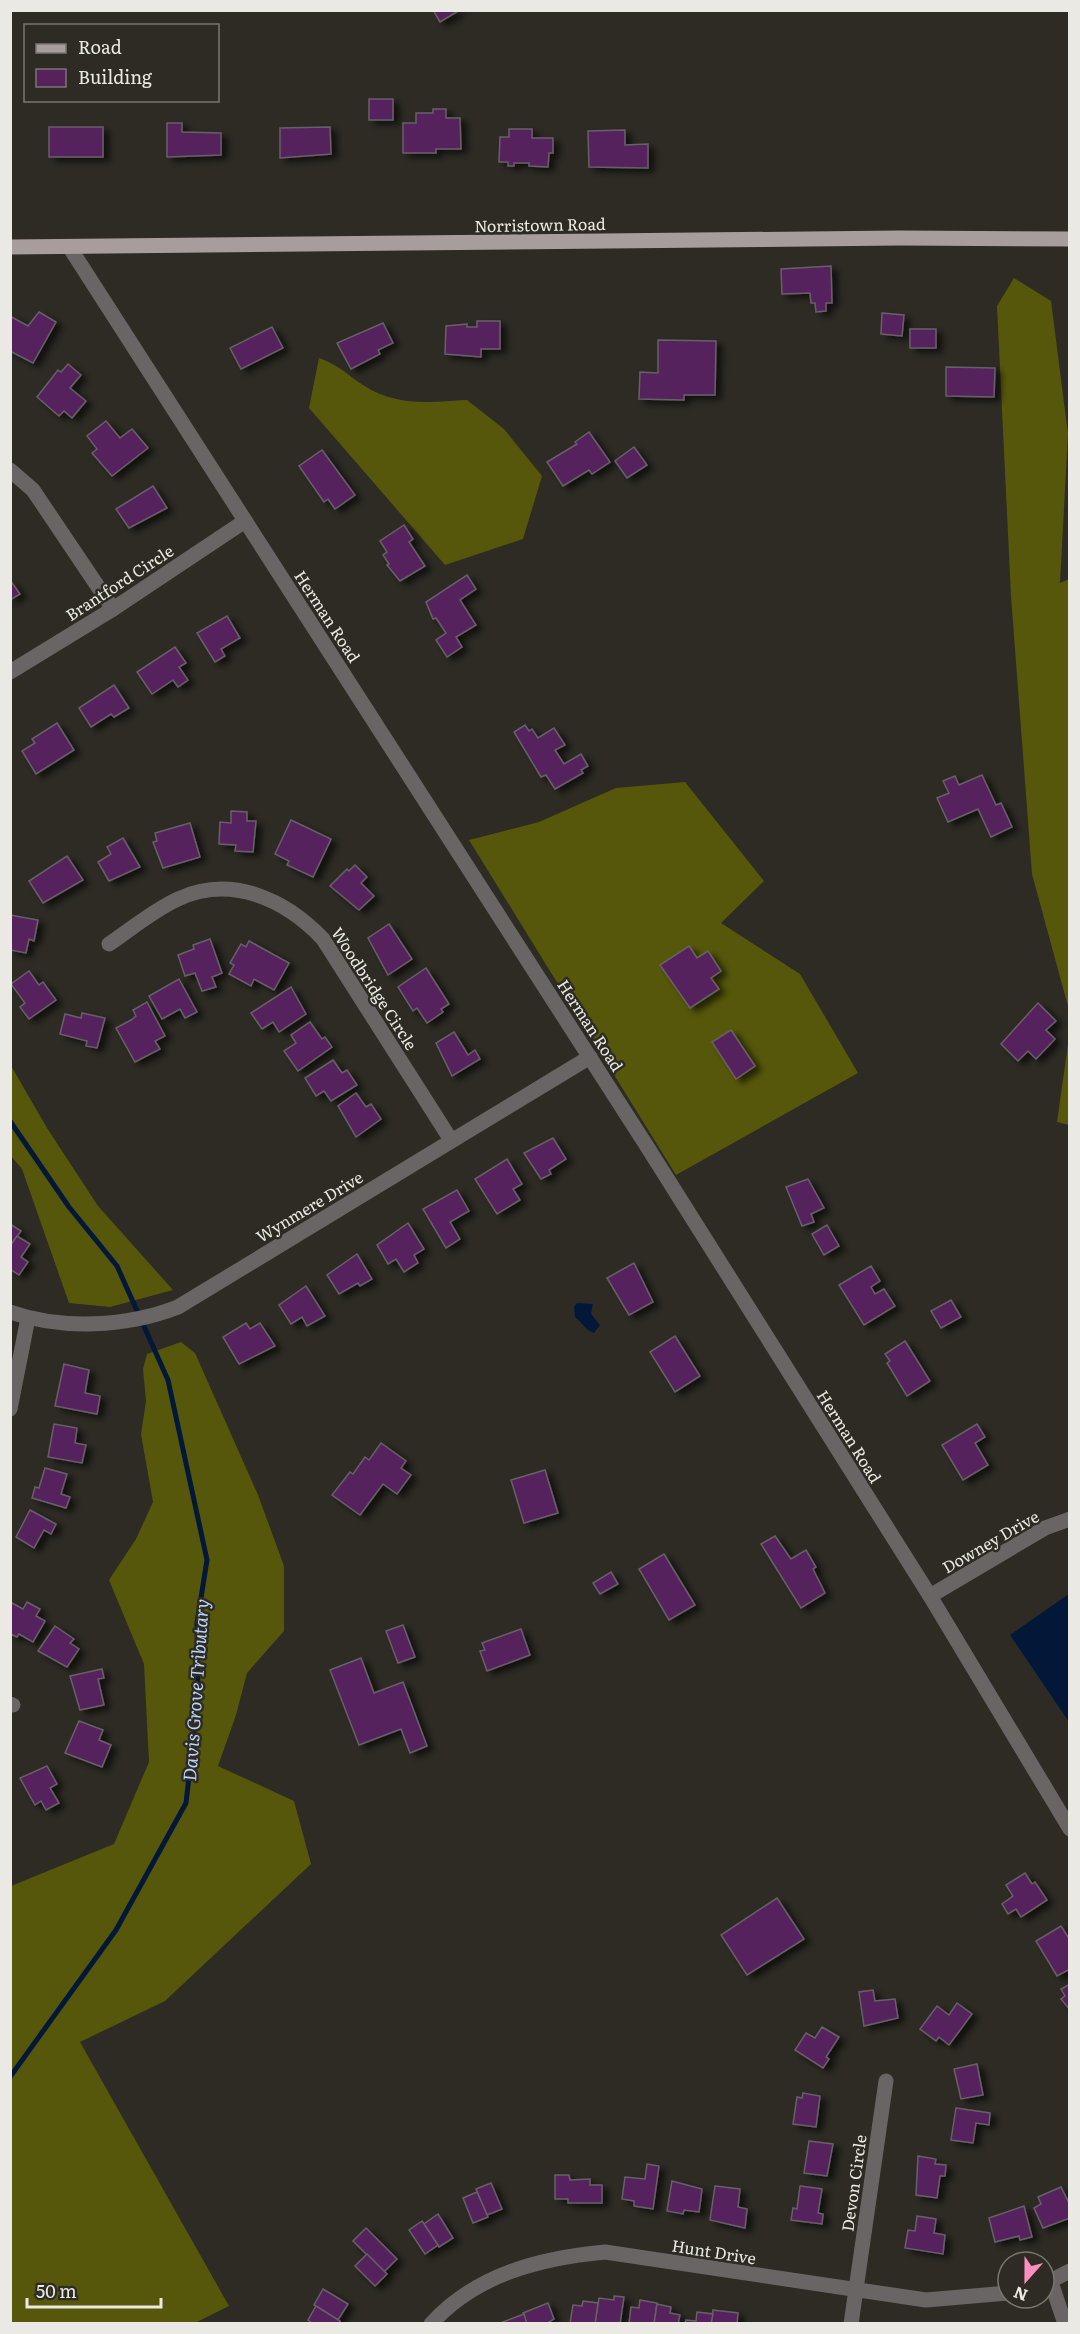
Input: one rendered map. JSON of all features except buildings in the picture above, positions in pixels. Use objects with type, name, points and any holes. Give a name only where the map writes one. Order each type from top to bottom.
[{"type":"main road","name":"Norristown Road","points":[[10,247],[900,238],[1070,239]]},
{"type":"street","name":"Herman Road","points":[[70,248],[590,1057],[930,1596],[1070,1829]]},
{"type":"street","points":[[10,470],[33,490],[113,609]]},
{"type":"street","name":"Brantford Circle","points":[[10,672],[113,609],[245,521]]},
{"type":"street","name":"Woodbridge Circle","points":[[108,944],[178,899],[201,892],[220,889],[243,891],[282,905],[309,924],[323,939],[452,1140]]},
{"type":"street","name":"Wynmere Drive","points":[[10,1312],[28,1318],[87,1323],[141,1319],[185,1303],[590,1057]]},
{"type":"street","points":[[10,1409],[28,1318]]},
{"type":"street","name":"Downey Drive","points":[[930,1596],[1045,1528],[1070,1520]]},
{"type":"street","name":"Devon Circle","points":[[851,2324],[886,2081]]},
{"type":"street","name":"Hunt Drive","points":[[431,2324],[465,2293],[496,2277],[567,2255],[605,2252],[926,2300],[996,2294]]},
{"type":"street","points":[[1056,2279],[1070,2271]]},
{"type":"street","points":[[1056,2302],[1065,2324]]},
{"type":"shaded area","points":[[1014,278],[1051,301],[1068,434],[1060,583],[1069,579],[1069,1010],[1032,874],[1011,596],[997,306]]},
{"type":"shaded area","points":[[319,358],[363,385],[388,397],[414,402],[467,400],[504,429],[542,476],[523,539],[445,565],[309,408]]},
{"type":"shaded area","points":[[685,782],[764,881],[721,923],[800,974],[858,1073],[676,1175],[469,840],[539,822],[616,788]]},
{"type":"shaded area","points":[[1069,1037],[1069,1125],[1057,1122]]},
{"type":"shaded area","points":[[10,1064],[47,1128],[98,1206],[173,1290],[110,1307],[69,1303],[22,1169],[11,1156]]},
{"type":"shaded area","points":[[181,1342],[195,1353],[258,1495],[284,1566],[284,1631],[247,1673],[236,1715],[218,1766],[294,1801],[311,1864],[165,2001],[80,2042],[229,2306],[195,2323],[11,2323],[11,1886],[114,1844],[149,1762],[144,1664],[109,1580],[136,1539],[153,1502],[141,1434],[146,1401],[143,1369],[147,1354]]},
{"type":"water","points":[[577,1303],[593,1304],[591,1314],[600,1325],[594,1333],[575,1317],[574,1307]]},
{"type":"water","points":[[1069,1594],[1069,1722],[1010,1635]]},
{"type":"waterway","name":"Davis Grove Tributary","points":[[10,1121],[69,1207],[117,1266],[168,1380],[207,1560],[197,1623],[198,1698],[186,1803],[116,1930],[10,2077]]}]
